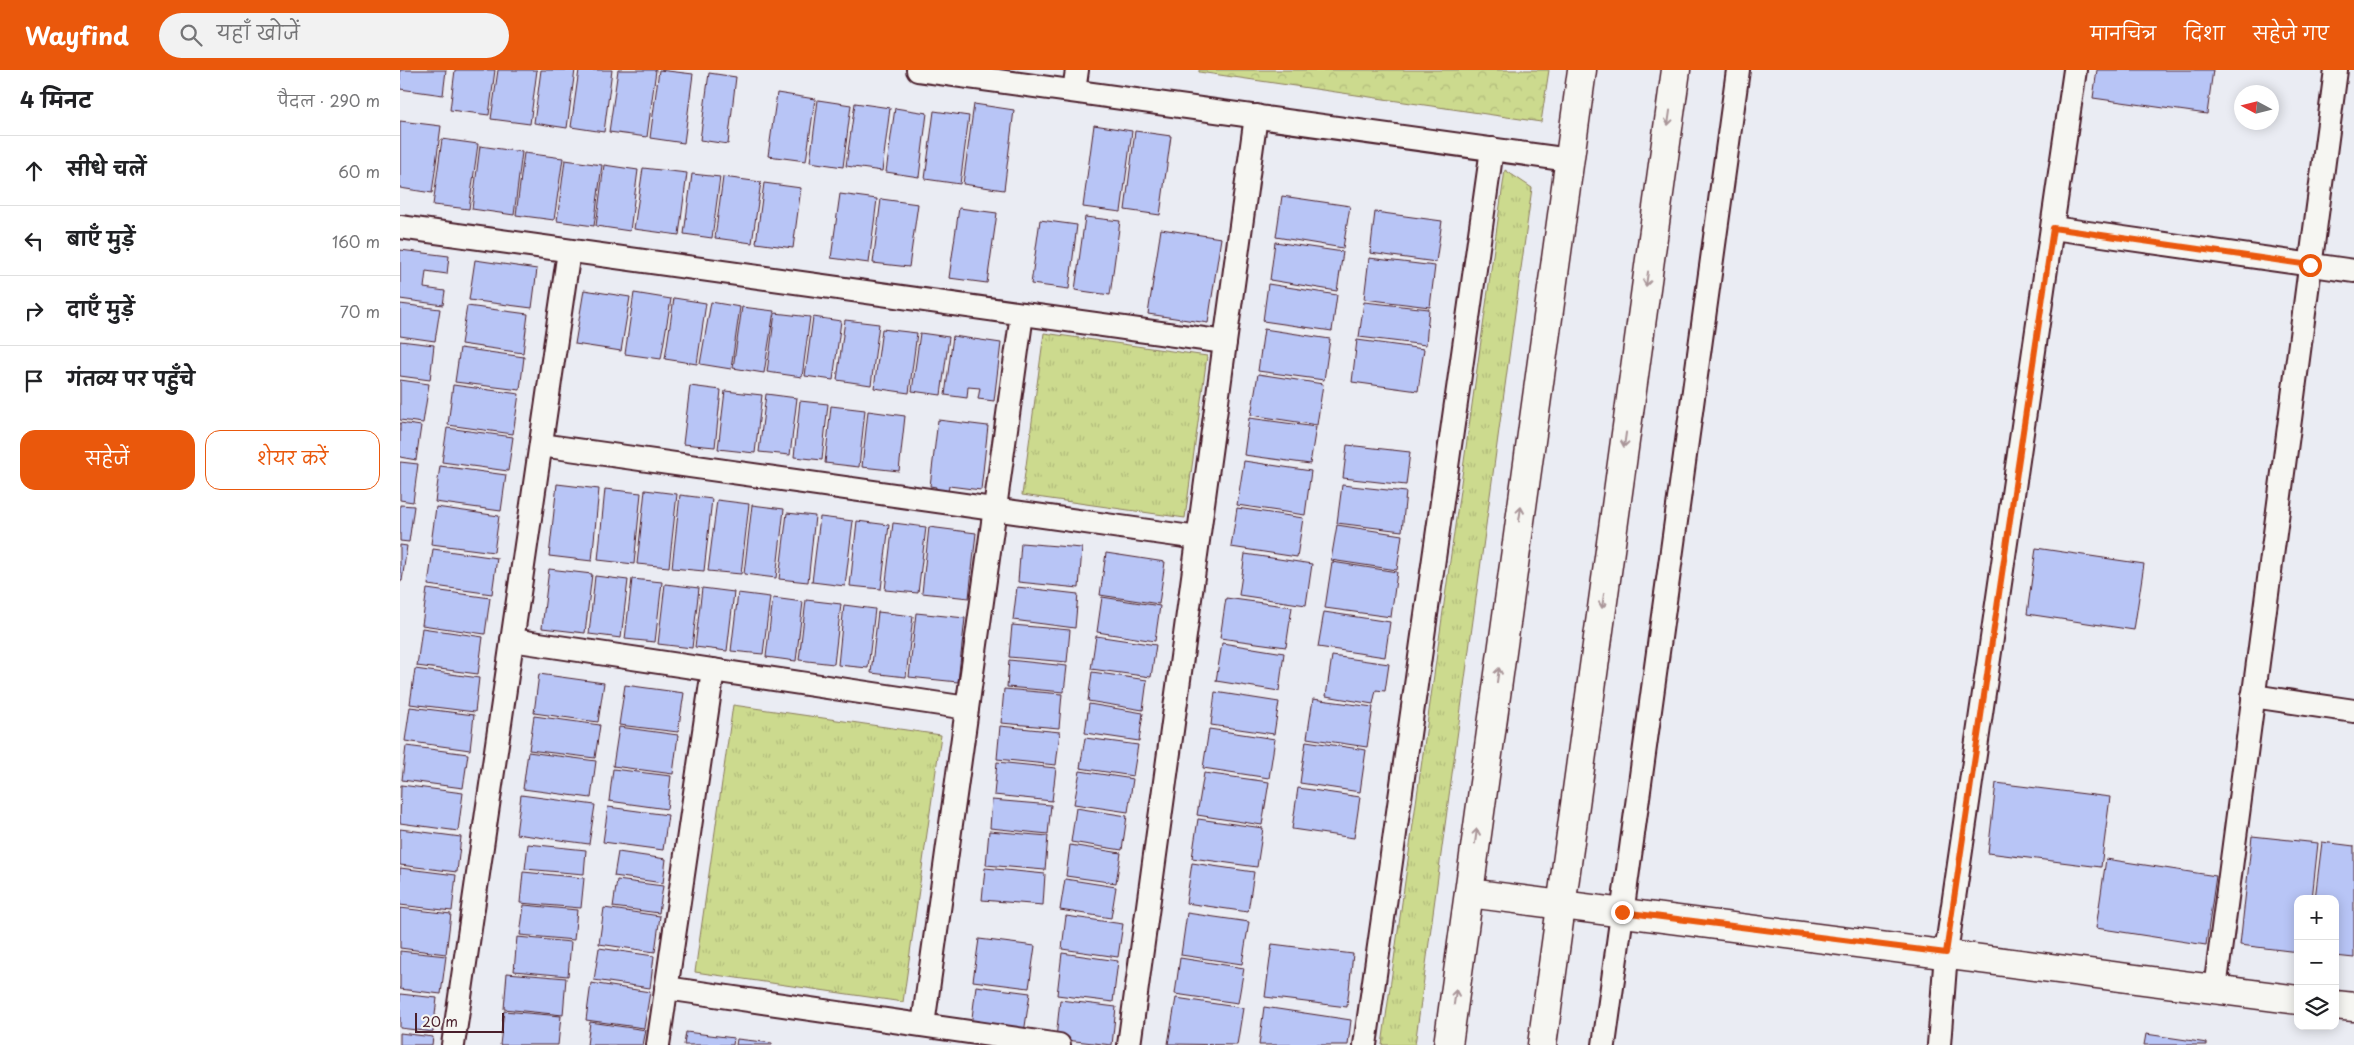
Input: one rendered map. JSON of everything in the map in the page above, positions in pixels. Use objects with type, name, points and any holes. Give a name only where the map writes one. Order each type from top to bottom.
[{"type":"street","points":[[918,70],[1076,81],[1256,116],[1570,160]]},
{"type":"street","points":[[1448,1045],[1582,70]]},
{"type":"street","points":[[1542,1045],[1676,70]]},
{"type":"street","points":[[1604,1045],[1738,70]]},
{"type":"street","points":[[1939,1045],[1946,953],[2075,70]]},
{"type":"street","points":[[2215,989],[2336,70]]},
{"type":"street","points":[[1129,1045],[1256,116]]},
{"type":"street","points":[[1365,1045],[1492,149]]},
{"type":"street","points":[[400,227],[1225,342]]},
{"type":"street","points":[[2053,228],[2354,271]]},
{"type":"street","points":[[453,1045],[569,251]]},
{"type":"street","points":[[923,1025],[1022,314]]},
{"type":"street","points":[[541,445],[1198,538]]},
{"type":"street","points":[[512,640],[967,708]]},
{"type":"street","points":[[658,1045],[713,670]]},
{"type":"street","points":[[2253,696],[2354,711]]},
{"type":"street","points":[[1469,894],[1946,953],[2294,999]]},
{"type":"street","points":[[666,988],[1059,1045]]},
{"type":"street","points":[[2339,1005],[2354,1007]]},
{"type":"green space","points":[[1199,70],[1549,70],[1541,122],[1199,72]]},
{"type":"green space","points":[[1505,170],[1532,188],[1415,1045],[1382,1045]]},
{"type":"green space","points":[[1044,333],[1207,356],[1185,518],[1022,495]]},
{"type":"green space","points":[[733,705],[941,735],[903,1002],[695,972]]},
{"type":"building","points":[[400,70],[446,70],[443,95],[400,89]]},
{"type":"building","points":[[455,70],[495,70],[489,115],[450,110]]},
{"type":"building","points":[[498,70],[537,70],[530,124],[491,119]]},
{"type":"building","points":[[541,70],[575,70],[567,128],[534,123]]},
{"type":"building","points":[[579,70],[612,70],[604,132],[571,127]]},
{"type":"building","points":[[618,70],[656,70],[647,137],[609,132]]},
{"type":"building","points":[[659,70],[693,74],[684,143],[650,138]]},
{"type":"building","points":[[2097,70],[2213,70],[2207,114],[2093,98]]},
{"type":"building","points":[[709,73],[736,77],[728,144],[700,140]]},
{"type":"building","points":[[777,93],[815,99],[806,161],[768,156]]},
{"type":"building","points":[[818,100],[851,105],[843,167],[810,162]]},
{"type":"building","points":[[855,103],[890,108],[882,171],[846,166]]},
{"type":"building","points":[[974,104],[1014,110],[1004,190],[963,184]]},
{"type":"building","points":[[895,108],[927,113],[919,177],[886,172]]},
{"type":"building","points":[[934,111],[969,116],[960,184],[925,179]]},
{"type":"building","points":[[400,121],[441,126],[432,193],[400,188]]},
{"type":"building","points":[[1094,125],[1132,131],[1121,212],[1083,207]]},
{"type":"building","points":[[1135,131],[1171,136],[1160,215],[1125,210]]},
{"type":"building","points":[[442,139],[478,144],[469,209],[433,205]]},
{"type":"building","points":[[480,146],[522,152],[514,215],[472,209]]},
{"type":"building","points":[[524,153],[563,158],[554,220],[516,215]]},
{"type":"building","points":[[565,160],[602,165],[594,226],[557,221]]},
{"type":"building","points":[[604,165],[638,170],[630,231],[596,226]]},
{"type":"building","points":[[643,168],[687,173],[679,235],[634,229]]},
{"type":"building","points":[[692,174],[720,177],[712,238],[684,234]]},
{"type":"building","points":[[723,177],[761,182],[752,243],[715,238]]},
{"type":"building","points":[[764,183],[801,188],[793,248],[756,243]]},
{"type":"building","points":[[840,194],[877,199],[869,263],[831,258]]},
{"type":"building","points":[[1282,196],[1350,206],[1343,248],[1276,237]]},
{"type":"building","points":[[881,199],[918,204],[909,267],[873,263]]},
{"type":"building","points":[[959,208],[997,213],[987,283],[949,278]]},
{"type":"building","points":[[1375,212],[1442,221],[1436,262],[1370,253]]},
{"type":"building","points":[[1085,217],[1120,221],[1110,295],[1075,290]]},
{"type":"building","points":[[1040,220],[1077,225],[1069,289],[1031,284]]},
{"type":"building","points":[[1161,229],[1221,238],[1208,323],[1148,314]]},
{"type":"building","points":[[1275,242],[1343,252],[1337,291],[1270,280]]},
{"type":"building","points":[[400,250],[449,256],[447,274],[426,271],[424,288],[445,291],[443,305],[400,299]]},
{"type":"building","points":[[1369,258],[1435,266],[1430,307],[1364,299]]},
{"type":"building","points":[[475,260],[537,269],[532,308],[469,300]]},
{"type":"building","points":[[1268,284],[1337,295],[1332,331],[1263,321]]},
{"type":"building","points":[[584,290],[630,297],[621,351],[575,344]]},
{"type":"building","points":[[634,293],[671,299],[661,359],[625,354]]},
{"type":"building","points":[[674,298],[706,303],[697,364],[665,359]]},
{"type":"building","points":[[711,302],[740,307],[731,369],[700,364]]},
{"type":"building","points":[[1364,302],[1429,309],[1426,345],[1359,337]]},
{"type":"building","points":[[400,304],[440,309],[435,341],[400,336]]},
{"type":"building","points":[[467,306],[528,314],[523,353],[461,344]]},
{"type":"building","points":[[742,307],[774,311],[764,373],[733,368]]},
{"type":"building","points":[[775,313],[810,317],[802,377],[767,372]]},
{"type":"building","points":[[813,317],[841,321],[833,380],[805,376]]},
{"type":"building","points":[[845,320],[879,324],[871,385],[837,380]]},
{"type":"building","points":[[882,329],[917,333],[909,393],[874,388]]},
{"type":"building","points":[[1264,329],[1330,339],[1324,380],[1258,371]]},
{"type":"building","points":[[920,333],[949,337],[941,395],[912,391]]},
{"type":"building","points":[[953,336],[1001,343],[994,401],[978,399],[980,388],[968,387],[967,398],[945,395]]},
{"type":"building","points":[[1357,340],[1424,349],[1418,391],[1352,382]]},
{"type":"building","points":[[400,341],[434,345],[430,380],[400,376]]},
{"type":"building","points":[[460,348],[524,357],[520,390],[455,382]]},
{"type":"building","points":[[1258,374],[1323,384],[1317,425],[1251,415]]},
{"type":"building","points":[[400,380],[429,384],[423,423],[400,420]]},
{"type":"building","points":[[453,385],[519,394],[513,434],[448,425]]},
{"type":"building","points":[[690,386],[721,390],[715,447],[683,444]]},
{"type":"building","points":[[725,391],[762,395],[755,453],[718,449]]},
{"type":"building","points":[[766,394],[797,398],[790,455],[759,452]]},
{"type":"building","points":[[800,401],[828,404],[822,460],[794,457]]},
{"type":"building","points":[[831,406],[865,410],[859,467],[825,463]]},
{"type":"building","points":[[868,411],[905,416],[899,471],[862,467]]},
{"type":"building","points":[[1249,418],[1316,427],[1310,464],[1244,455]]},
{"type":"building","points":[[938,420],[988,426],[981,490],[949,486],[947,499],[934,497],[936,487],[930,486]]},
{"type":"building","points":[[400,423],[421,426],[416,460],[400,457]]},
{"type":"building","points":[[447,428],[513,437],[508,471],[442,462]]},
{"type":"building","points":[[1347,445],[1410,452],[1406,485],[1343,478]]},
{"type":"building","points":[[1244,461],[1311,471],[1305,515],[1237,505]]},
{"type":"building","points":[[400,462],[418,464],[413,502],[400,500]]},
{"type":"building","points":[[440,466],[506,475],[501,511],[435,502]]},
{"type":"building","points":[[557,484],[599,489],[592,561],[549,556]]},
{"type":"building","points":[[1342,485],[1406,492],[1402,531],[1337,523]]},
{"type":"building","points":[[605,489],[641,493],[634,564],[598,560]]},
{"type":"building","points":[[645,490],[677,494],[669,567],[637,564]]},
{"type":"building","points":[[680,495],[712,499],[704,571],[672,568]]},
{"type":"building","points":[[717,500],[749,504],[741,574],[708,571]]},
{"type":"building","points":[[400,505],[414,506],[409,542],[400,541]]},
{"type":"building","points":[[752,505],[784,509],[776,578],[744,574]]},
{"type":"building","points":[[436,507],[499,516],[494,552],[431,544]]},
{"type":"building","points":[[1237,508],[1303,518],[1297,557],[1231,547]]},
{"type":"building","points":[[787,513],[815,516],[808,582],[779,579]]},
{"type":"building","points":[[820,517],[853,521],[845,586],[812,582]]},
{"type":"building","points":[[857,521],[889,525],[881,589],[850,586]]},
{"type":"building","points":[[893,523],[926,527],[918,593],[885,590]]},
{"type":"building","points":[[1337,525],[1402,535],[1397,570],[1331,560]]},
{"type":"building","points":[[929,527],[976,533],[969,598],[922,593]]},
{"type":"building","points":[[1021,543],[1082,548],[1079,588],[1018,582]]},
{"type":"building","points":[[400,545],[407,546],[402,581],[400,581]]},
{"type":"building","points":[[2036,548],[2144,564],[2134,630],[2027,614]]},
{"type":"building","points":[[433,549],[497,558],[492,594],[428,585]]},
{"type":"building","points":[[1106,553],[1165,562],[1159,604],[1100,595]]},
{"type":"building","points":[[1245,554],[1312,564],[1306,605],[1239,595]]},
{"type":"building","points":[[1332,562],[1397,572],[1391,617],[1325,608]]},
{"type":"building","points":[[549,569],[592,574],[585,633],[542,628]]},
{"type":"building","points":[[595,576],[628,580],[621,638],[589,634]]},
{"type":"building","points":[[632,579],[662,582],[655,642],[625,639]]},
{"type":"building","points":[[665,584],[699,588],[692,648],[658,644]]},
{"type":"building","points":[[1017,587],[1078,594],[1075,628],[1013,620]]},
{"type":"building","points":[[702,588],[734,592],[727,651],[695,647]]},
{"type":"building","points":[[427,589],[490,598],[485,634],[422,625]]},
{"type":"building","points":[[738,593],[770,597],[763,654],[731,651]]},
{"type":"building","points":[[1102,597],[1160,606],[1155,641],[1097,632]]},
{"type":"building","points":[[773,598],[803,602],[796,661],[766,657]]},
{"type":"building","points":[[1226,598],[1292,607],[1286,647],[1220,638]]},
{"type":"building","points":[[806,600],[841,604],[834,664],[799,660]]},
{"type":"building","points":[[844,605],[875,609],[868,668],[838,665]]},
{"type":"building","points":[[878,612],[913,616],[906,677],[871,673]]},
{"type":"building","points":[[1324,612],[1390,622],[1385,657],[1318,647]]},
{"type":"building","points":[[916,613],[965,618],[958,682],[909,677]]},
{"type":"building","points":[[1012,625],[1070,630],[1067,662],[1009,657]]},
{"type":"building","points":[[422,628],[483,637],[478,674],[417,666]]},
{"type":"building","points":[[1096,636],[1156,645],[1151,677],[1091,669]]},
{"type":"building","points":[[1222,643],[1284,653],[1279,691],[1216,681]]},
{"type":"building","points":[[1332,656],[1389,664],[1385,691],[1376,690],[1373,704],[1326,696]]},
{"type":"building","points":[[1009,660],[1067,666],[1064,692],[1007,687]]},
{"type":"building","points":[[415,669],[479,678],[475,712],[410,704]]},
{"type":"building","points":[[1092,672],[1147,680],[1143,710],[1088,701]]},
{"type":"building","points":[[539,674],[604,683],[598,722],[534,713]]},
{"type":"building","points":[[625,685],[684,693],[678,732],[619,725]]},
{"type":"building","points":[[1004,689],[1062,694],[1059,728],[1001,723]]},
{"type":"building","points":[[1215,692],[1279,702],[1274,734],[1211,725]]},
{"type":"building","points":[[1313,699],[1373,707],[1367,747],[1307,738]]},
{"type":"building","points":[[1089,704],[1143,713],[1139,741],[1085,733]]},
{"type":"building","points":[[410,707],[474,715],[470,750],[405,741]]},
{"type":"building","points":[[534,716],[600,725],[595,758],[529,750]]},
{"type":"building","points":[[1000,726],[1060,732],[1056,765],[997,759]]},
{"type":"building","points":[[619,727],[678,735],[673,774],[613,766]]},
{"type":"building","points":[[1209,729],[1275,739],[1269,778],[1203,768]]},
{"type":"building","points":[[1085,738],[1138,745],[1133,776],[1080,768]]},
{"type":"building","points":[[1306,741],[1366,750],[1360,792],[1300,783]]},
{"type":"building","points":[[406,746],[468,754],[463,788],[402,780]]},
{"type":"building","points":[[528,752],[596,761],[591,798],[523,789]]},
{"type":"building","points":[[997,762],[1056,768],[1052,801],[994,795]]},
{"type":"building","points":[[613,769],[671,776],[667,809],[609,801]]},
{"type":"building","points":[[1080,771],[1133,779],[1128,812],[1074,804]]},
{"type":"building","points":[[1204,773],[1269,782],[1262,825],[1197,815]]},
{"type":"building","points":[[1996,783],[2110,797],[2101,867],[1988,853]]},
{"type":"building","points":[[401,785],[463,793],[458,831],[400,823]]},
{"type":"building","points":[[1298,788],[1360,797],[1354,838],[1292,829]]},
{"type":"building","points":[[521,795],[595,805],[589,844],[516,834]]},
{"type":"building","points":[[992,800],[1051,805],[1048,834],[990,828]]},
{"type":"building","points":[[608,807],[668,815],[663,850],[603,842]]},
{"type":"building","points":[[1076,808],[1127,816],[1122,850],[1071,842]]},
{"type":"building","points":[[1198,819],[1263,828],[1257,867],[1192,858]]},
{"type":"building","points":[[400,829],[461,837],[457,872],[400,865]]},
{"type":"building","points":[[989,831],[1048,836],[1045,870],[986,865]]},
{"type":"building","points":[[2252,836],[2318,843],[2312,895],[2294,895],[2294,952],[2240,945]]},
{"type":"building","points":[[2322,842],[2354,846],[2354,958],[2339,956],[2339,895],[2315,895]]},
{"type":"building","points":[[528,844],[586,850],[584,874],[525,869]]},
{"type":"building","points":[[1070,845],[1121,853],[1116,883],[1066,876]]},
{"type":"building","points":[[618,852],[666,859],[663,883],[614,876]]},
{"type":"building","points":[[2106,859],[2216,876],[2206,945],[2096,928]]},
{"type":"building","points":[[1192,863],[1254,872],[1248,912],[1186,903]]},
{"type":"building","points":[[400,868],[456,875],[452,911],[400,905]]},
{"type":"building","points":[[985,868],[1045,874],[1043,905],[982,900]]},
{"type":"building","points":[[523,872],[584,878],[581,908],[520,903]]},
{"type":"building","points":[[1065,879],[1116,887],[1111,918],[1060,910]]},
{"type":"building","points":[[617,880],[663,886],[659,913],[613,907]]},
{"type":"building","points":[[524,905],[577,910],[574,940],[520,935]]},
{"type":"building","points":[[400,908],[451,914],[446,954],[400,948]]},
{"type":"building","points":[[604,908],[660,916],[655,952],[599,944]]},
{"type":"building","points":[[1187,913],[1249,922],[1242,964],[1181,955]]},
{"type":"building","points":[[1066,916],[1123,924],[1118,957],[1062,949]]},
{"type":"building","points":[[517,937],[571,942],[568,976],[514,971]]},
{"type":"building","points":[[979,939],[1035,946],[1029,988],[973,981]]},
{"type":"building","points":[[1272,944],[1353,954],[1347,1007],[1265,997]]},
{"type":"building","points":[[599,948],[654,956],[650,988],[594,980]]},
{"type":"building","points":[[400,951],[446,956],[441,994],[400,989]]},
{"type":"building","points":[[1062,953],[1118,961],[1113,1002],[1057,995]]},
{"type":"building","points":[[1180,958],[1244,968],[1238,1003],[1175,994]]},
{"type":"building","points":[[507,973],[566,978],[563,1015],[504,1009]]},
{"type":"building","points":[[591,983],[650,992],[644,1028],[586,1020]]},
{"type":"building","points":[[976,986],[1030,993],[1024,1033],[971,1026]]},
{"type":"building","points":[[400,994],[437,998],[433,1032],[400,1028]]},
{"type":"building","points":[[1176,998],[1243,1008],[1237,1045],[1168,1044]]},
{"type":"building","points":[[1060,1000],[1116,1007],[1112,1045],[1056,1039]]},
{"type":"building","points":[[1264,1007],[1351,1020],[1348,1045],[1259,1045]]},
{"type":"building","points":[[504,1011],[561,1016],[558,1045],[500,1045]]},
{"type":"building","points":[[590,1022],[646,1030],[643,1045],[587,1045]]},
{"type":"building","points":[[686,1032],[734,1038],[733,1045],[684,1045]]},
{"type":"building","points":[[400,1033],[433,1037],[432,1045],[400,1045]]},
{"type":"building","points":[[2146,1034],[2207,1043],[2207,1045],[2144,1045]]},
{"type":"building","points":[[737,1039],[772,1043],[772,1045],[736,1045]]},
{"type":"route","points":[[1622,912],[1946,953],[2053,228],[2310,265]]}]
